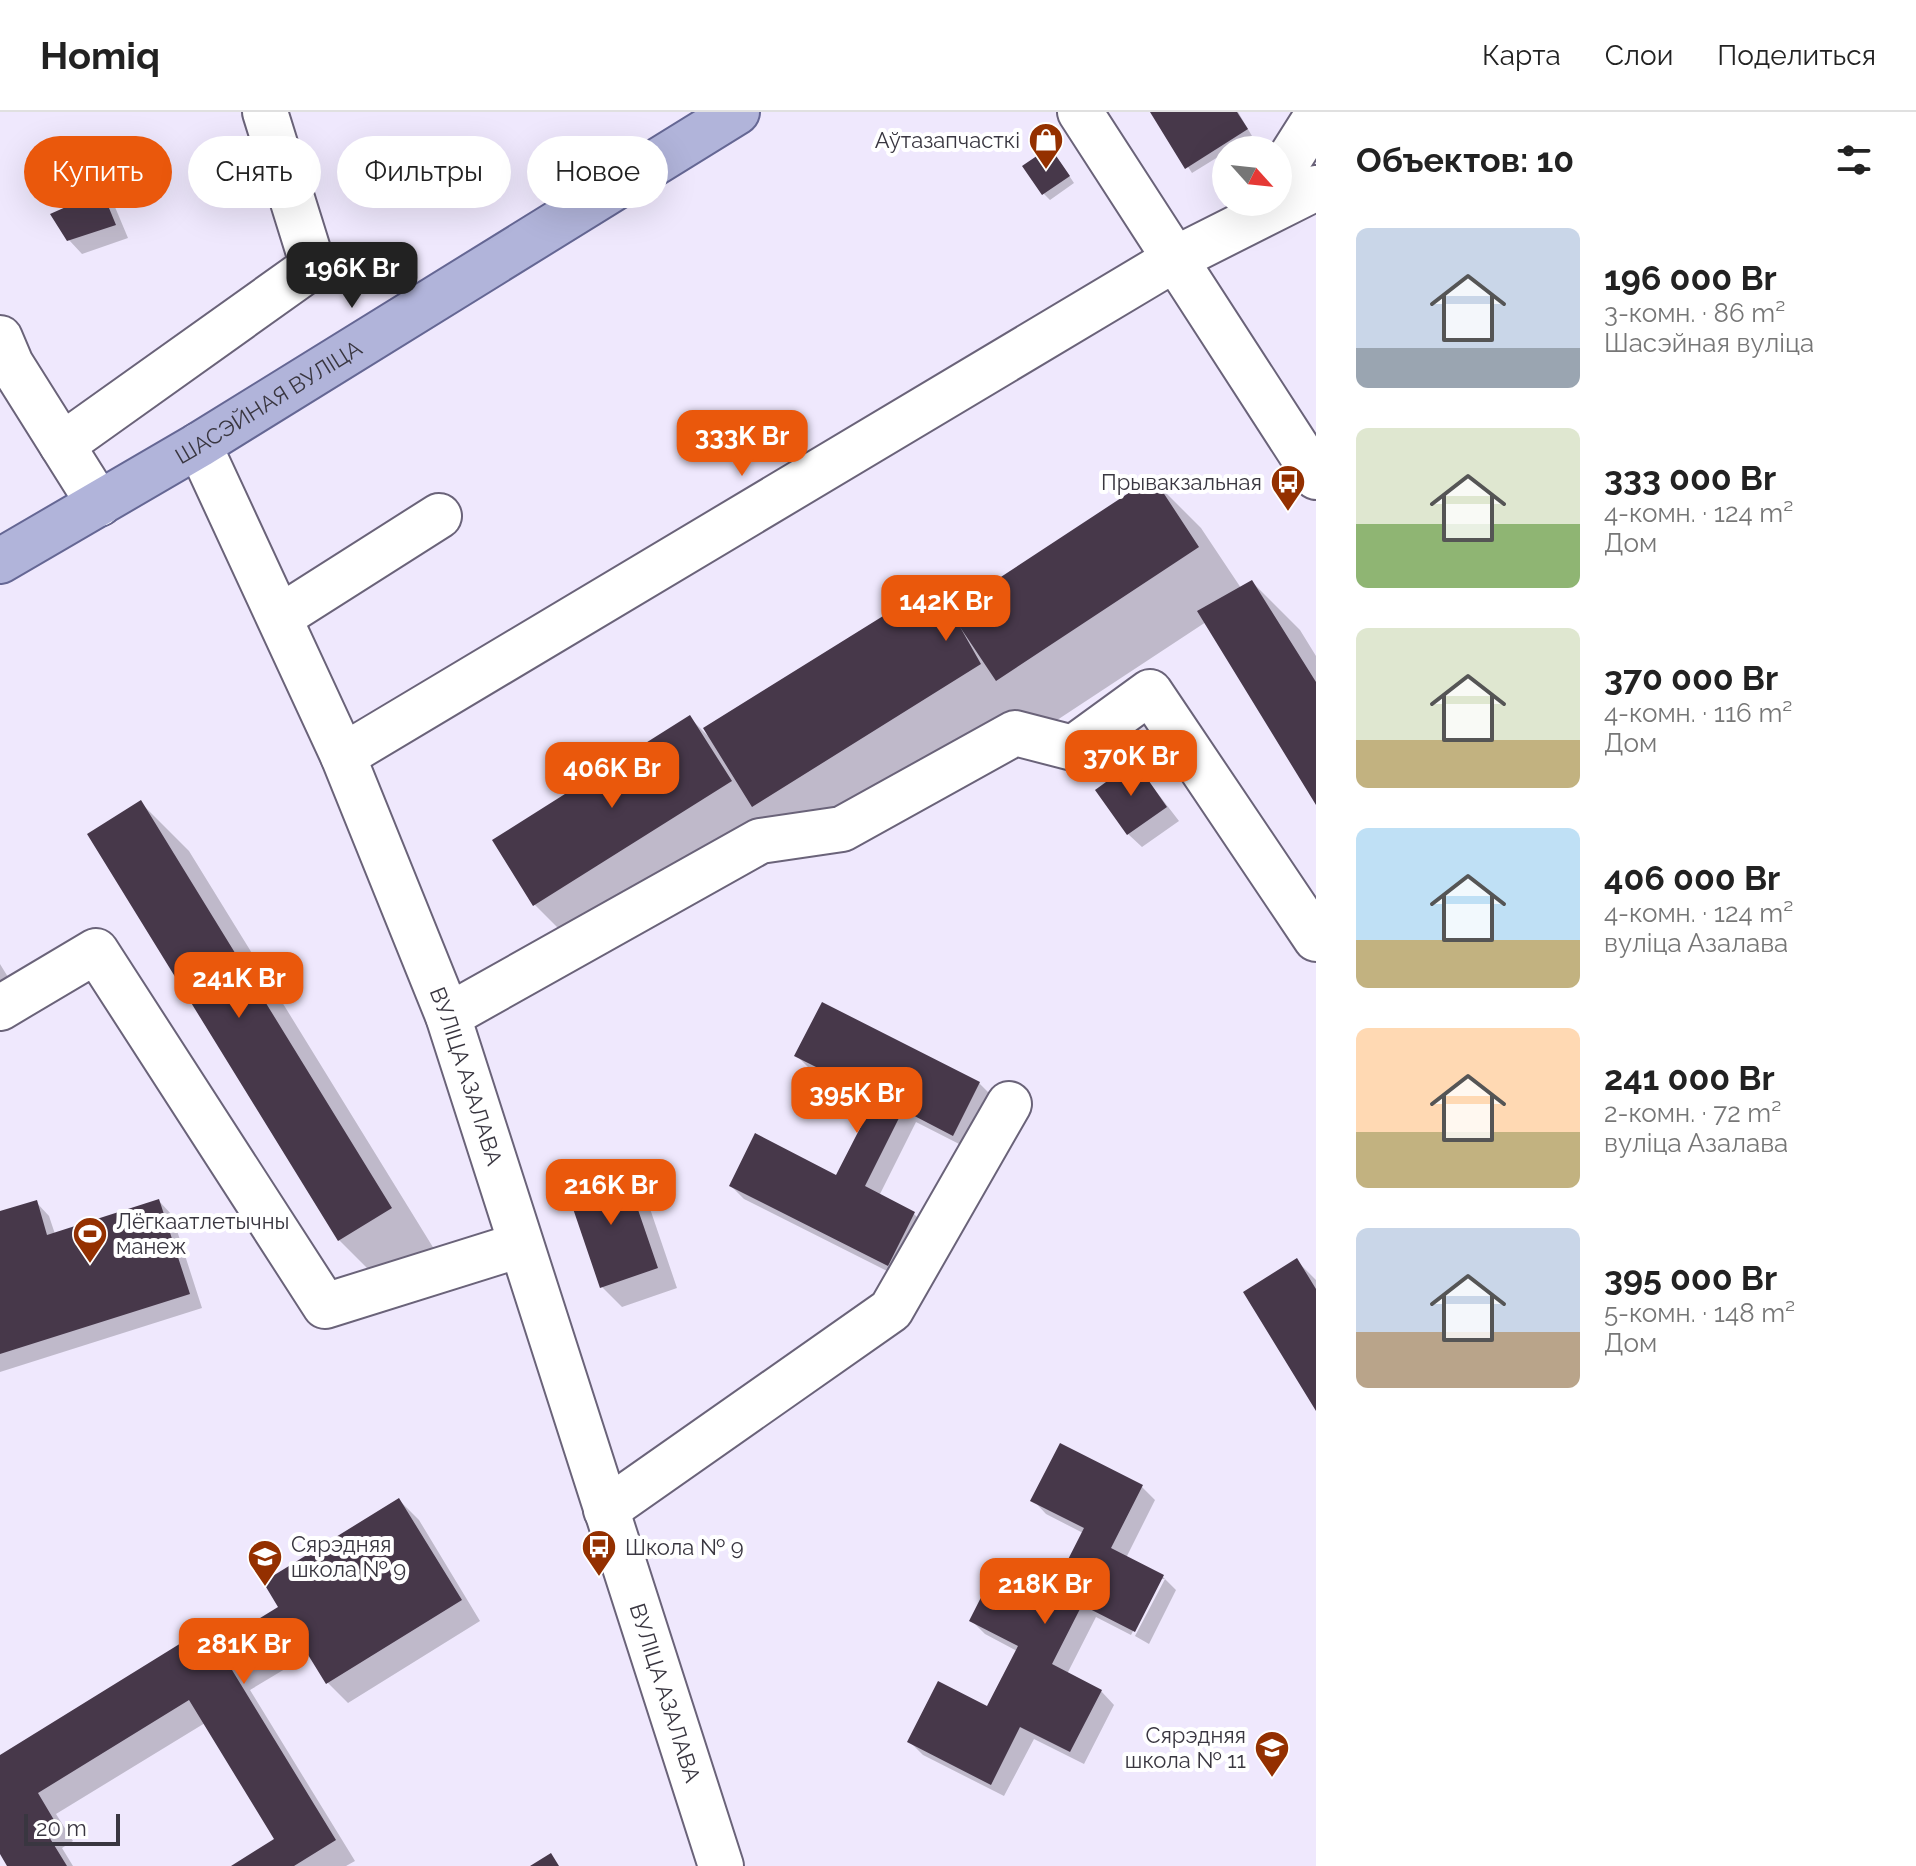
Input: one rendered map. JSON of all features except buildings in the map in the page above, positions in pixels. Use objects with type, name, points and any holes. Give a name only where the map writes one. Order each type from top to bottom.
[{"type":"main road","name":"ШАСЭЙНАЯ ВУЛІЦА","points":[[0,561],[199,445],[737,112]]},
{"type":"street","points":[[62,445],[313,266],[265,112]]},
{"type":"street","points":[[1080,112],[1316,477]]},
{"type":"street","points":[[1292,155],[1316,117]]},
{"type":"street","points":[[1292,197],[1316,188]]},
{"type":"street","points":[[343,756],[1248,216]]},
{"type":"street","points":[[4,357],[99,504]]},
{"type":"street","name":"ВУЛІЦА АЗАЛАВА","points":[[199,445],[343,756],[448,1016],[721,1866]]},
{"type":"street","points":[[280,617],[439,516]]},
{"type":"street","points":[[448,1016],[760,841],[842,829],[1015,733],[1073,748],[1150,692],[1316,939]]},
{"type":"street","points":[[0,1008],[96,951],[325,1306],[520,1245]]},
{"type":"street","points":[[606,1510],[891,1310],[1009,1104]]},
{"type":"place","name":"Аўтазапчасткі","points":[[1046,171]]},
{"type":"place","name":"Прывакзальная","points":[[1288,513]]},
{"type":"place","name":"Лёгкаатлетычны манеж","points":[[90,1265]]},
{"type":"place","name":"Школа № 9","points":[[599,1578]]},
{"type":"place","name":"Сярэдняя школа № 9","points":[[265,1588]]},
{"type":"place","name":"Сярэдняя школа № 11","points":[[1272,1779]]}]
